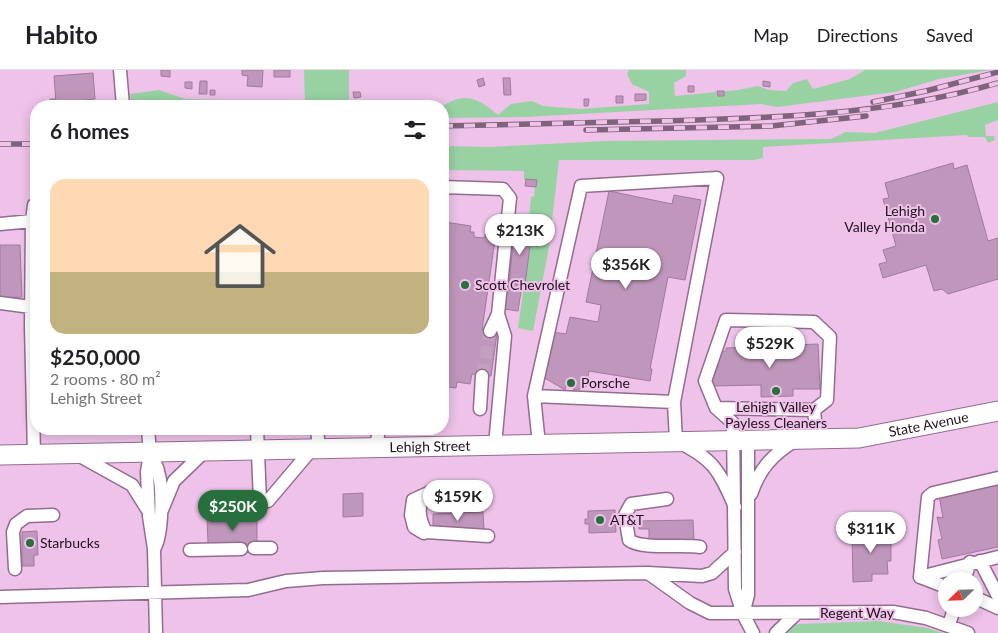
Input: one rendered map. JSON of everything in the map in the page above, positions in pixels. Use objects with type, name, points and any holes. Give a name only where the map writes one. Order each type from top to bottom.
[{"type":"highway","name":"State Avenue","points":[[859,438],[993,414]]},
{"type":"highway","name":"Lehigh Street","points":[[0,455],[859,438]]},
{"type":"street","points":[[120,70],[122,100]]},
{"type":"street","points":[[538,444],[534,396],[581,186],[718,178],[674,402],[676,441],[697,451],[710,462],[722,477],[735,507]]},
{"type":"street","points":[[449,187],[503,189],[510,198],[498,314],[490,331]]},
{"type":"street","points":[[0,224],[30,221]]},
{"type":"street","points":[[0,303],[30,307]]},
{"type":"street","points":[[495,445],[505,336],[498,314]]},
{"type":"street","points":[[716,408],[814,410],[827,400],[830,337],[814,322],[726,320],[705,381],[716,408],[732,423],[740,440],[749,501],[748,596],[743,614]]},
{"type":"street","points":[[480,409],[482,376]]},
{"type":"street","points":[[534,396],[674,402]]},
{"type":"street","points":[[814,410],[818,440]]},
{"type":"street","points":[[34,435],[34,454]]},
{"type":"street","points":[[148,435],[150,453],[147,472],[154,512],[156,633]]},
{"type":"street","points":[[257,435],[264,501],[315,449],[316,435]]},
{"type":"street","points":[[376,448],[378,435]]},
{"type":"street","points":[[740,440],[735,507],[735,589],[743,614],[753,633]]},
{"type":"street","points":[[749,501],[761,470],[769,459],[797,440]]},
{"type":"street","points":[[154,512],[174,481],[204,452]]},
{"type":"street","points":[[76,454],[132,485],[154,512]]},
{"type":"street","points":[[920,577],[928,497],[933,493],[998,478]]},
{"type":"street","points":[[430,492],[423,496],[421,501],[422,525],[430,534],[466,533],[488,536]]},
{"type":"street","points":[[667,499],[631,504],[625,515],[629,540],[639,546],[686,545],[700,547]]},
{"type":"street","points":[[15,569],[13,532],[16,524],[28,516],[53,515]]},
{"type":"street","points":[[254,548],[271,548]]},
{"type":"street","points":[[190,550],[241,549]]},
{"type":"street","points":[[0,597],[251,590],[267,584],[323,578],[648,572],[702,576],[712,573],[735,552]]},
{"type":"street","points":[[920,577],[998,557]]},
{"type":"street","points":[[969,572],[975,562]]},
{"type":"street","points":[[975,562],[998,596]]},
{"type":"street","name":"Regent Way","points":[[648,572],[690,603],[710,613],[893,612],[926,618],[968,633]]},
{"type":"street","points":[[920,577],[938,584]]},
{"type":"street","points":[[983,601],[998,608]]},
{"type":"street","points":[[776,633],[797,613]]},
{"type":"street","points":[[949,625],[951,618]]},
{"type":"green space","points":[[304,70],[349,70],[349,100],[305,100]]},
{"type":"green space","points":[[629,70],[686,70],[686,76],[674,83],[675,96],[738,90],[758,86],[769,90],[786,91],[793,83],[807,79],[813,89],[850,79],[865,70],[990,70],[939,79],[895,92],[777,107],[761,104],[525,117],[449,118],[449,102],[465,98],[484,104],[498,115],[511,104],[532,101],[543,106],[581,109],[649,104],[649,92],[632,84],[627,74]]},
{"type":"green space","points":[[159,90],[185,99],[225,100],[131,100],[130,94]]},
{"type":"green space","points":[[998,102],[998,120],[985,125],[986,136],[994,136],[995,140],[988,143],[985,137],[968,137],[967,135],[763,147],[763,158],[754,160],[559,160],[549,247],[533,331],[518,328],[532,230],[528,230],[531,197],[534,196],[536,180],[524,180],[524,171],[449,170],[449,146],[489,147],[606,141],[831,139],[846,132],[875,133]]},
{"type":"green space","points":[[879,621],[927,628],[943,633],[785,633],[795,625],[800,624]]},
{"type":"building","points":[[161,70],[170,70],[170,77],[161,76]]},
{"type":"building","points":[[242,70],[263,70],[262,87],[247,86],[248,76],[242,75]]},
{"type":"building","points":[[274,70],[290,70],[290,77],[274,77]]},
{"type":"building","points":[[93,73],[95,99],[56,100],[54,76]]},
{"type":"building","points":[[483,78],[485,85],[479,87],[477,80]]},
{"type":"building","points":[[503,78],[510,78],[511,95],[504,95]]},
{"type":"building","points":[[200,81],[207,81],[207,94],[199,94]]},
{"type":"building","points":[[763,81],[770,82],[770,87],[763,86]]},
{"type":"building","points":[[185,82],[192,82],[192,89],[185,88]]},
{"type":"building","points":[[688,86],[694,86],[694,92],[688,92]]},
{"type":"building","points":[[210,90],[215,90],[215,95],[210,95]]},
{"type":"building","points":[[717,91],[724,91],[724,96],[718,96]]},
{"type":"building","points":[[353,92],[360,92],[361,97],[354,98]]},
{"type":"building","points":[[635,94],[646,94],[646,100],[635,101]]},
{"type":"building","points":[[616,96],[623,96],[623,103],[616,103]]},
{"type":"building","points":[[584,99],[589,99],[588,106],[584,106]]},
{"type":"building","name":"Lehigh Valley Honda","points":[[953,163],[954,169],[967,165],[988,241],[998,238],[998,279],[948,294],[942,289],[934,291],[926,265],[883,278],[879,264],[887,262],[883,250],[896,246],[883,199],[889,198],[885,183]]},
{"type":"building","points":[[526,179],[537,180],[536,187],[525,186]]},
{"type":"building","points":[[609,191],[672,204],[674,195],[701,200],[685,280],[668,277],[650,369],[652,369],[650,381],[589,371],[586,387],[573,391],[574,388],[566,386],[565,390],[543,377],[552,332],[566,334],[570,317],[598,322],[601,305],[586,302]]},
{"type":"building","name":"Scott Chevrolet","points":[[449,223],[471,226],[470,232],[474,232],[474,237],[485,238],[485,234],[494,235],[495,240],[482,330],[497,333],[491,376],[472,374],[470,384],[457,382],[456,388],[449,387]]},
{"type":"building","points":[[515,228],[532,230],[525,285],[509,283]]},
{"type":"building","points":[[0,245],[20,245],[22,297],[0,298]]},
{"type":"building","points":[[508,283],[522,285],[518,311],[504,309]]},
{"type":"building","points":[[818,344],[820,389],[793,389],[793,396],[761,397],[761,385],[712,386],[711,368],[718,368],[717,352],[726,351],[726,348]]},
{"type":"building","points":[[998,484],[998,547],[942,559],[938,540],[942,539],[937,517],[943,518],[939,495]]},
{"type":"building","points":[[363,493],[363,516],[343,517],[343,494]]},
{"type":"building","name":"AT&T","points":[[615,510],[616,532],[589,533],[589,524],[585,524],[585,519],[588,519],[588,511]]},
{"type":"building","points":[[483,512],[484,529],[433,531],[433,514]]},
{"type":"building","points":[[257,516],[257,543],[253,550],[208,544],[207,517]]},
{"type":"building","points":[[693,520],[694,540],[655,541],[649,539],[649,529],[639,529],[639,521]]},
{"type":"building","points":[[871,527],[887,527],[887,541],[891,541],[891,561],[887,561],[888,574],[872,574],[872,581],[853,582],[852,534],[861,534],[860,530],[871,529]]},
{"type":"building","name":"Starbucks","points":[[37,531],[38,555],[34,555],[34,566],[22,566],[22,532]]},
{"type":"tunnel","points":[[482,376],[490,331]]},
{"type":"railway","points":[[873,102],[926,91],[998,72]]},
{"type":"railway","points":[[449,126],[703,120],[831,113],[915,102],[957,94],[998,83]]},
{"type":"railway","points":[[586,130],[771,126],[866,116]]},
{"type":"railway","points":[[0,144],[30,144]]},
{"type":"place","name":"Lehigh Valley Honda","points":[[935,219]]},
{"type":"place","name":"Scott Chevrolet","points":[[465,285]]},
{"type":"place","name":"Porsche","points":[[571,383]]},
{"type":"place","name":"Lehigh Valley Payless Cleaners","points":[[776,391]]},
{"type":"place","name":"AT&T","points":[[600,520]]},
{"type":"place","name":"Starbucks","points":[[30,543]]}]
